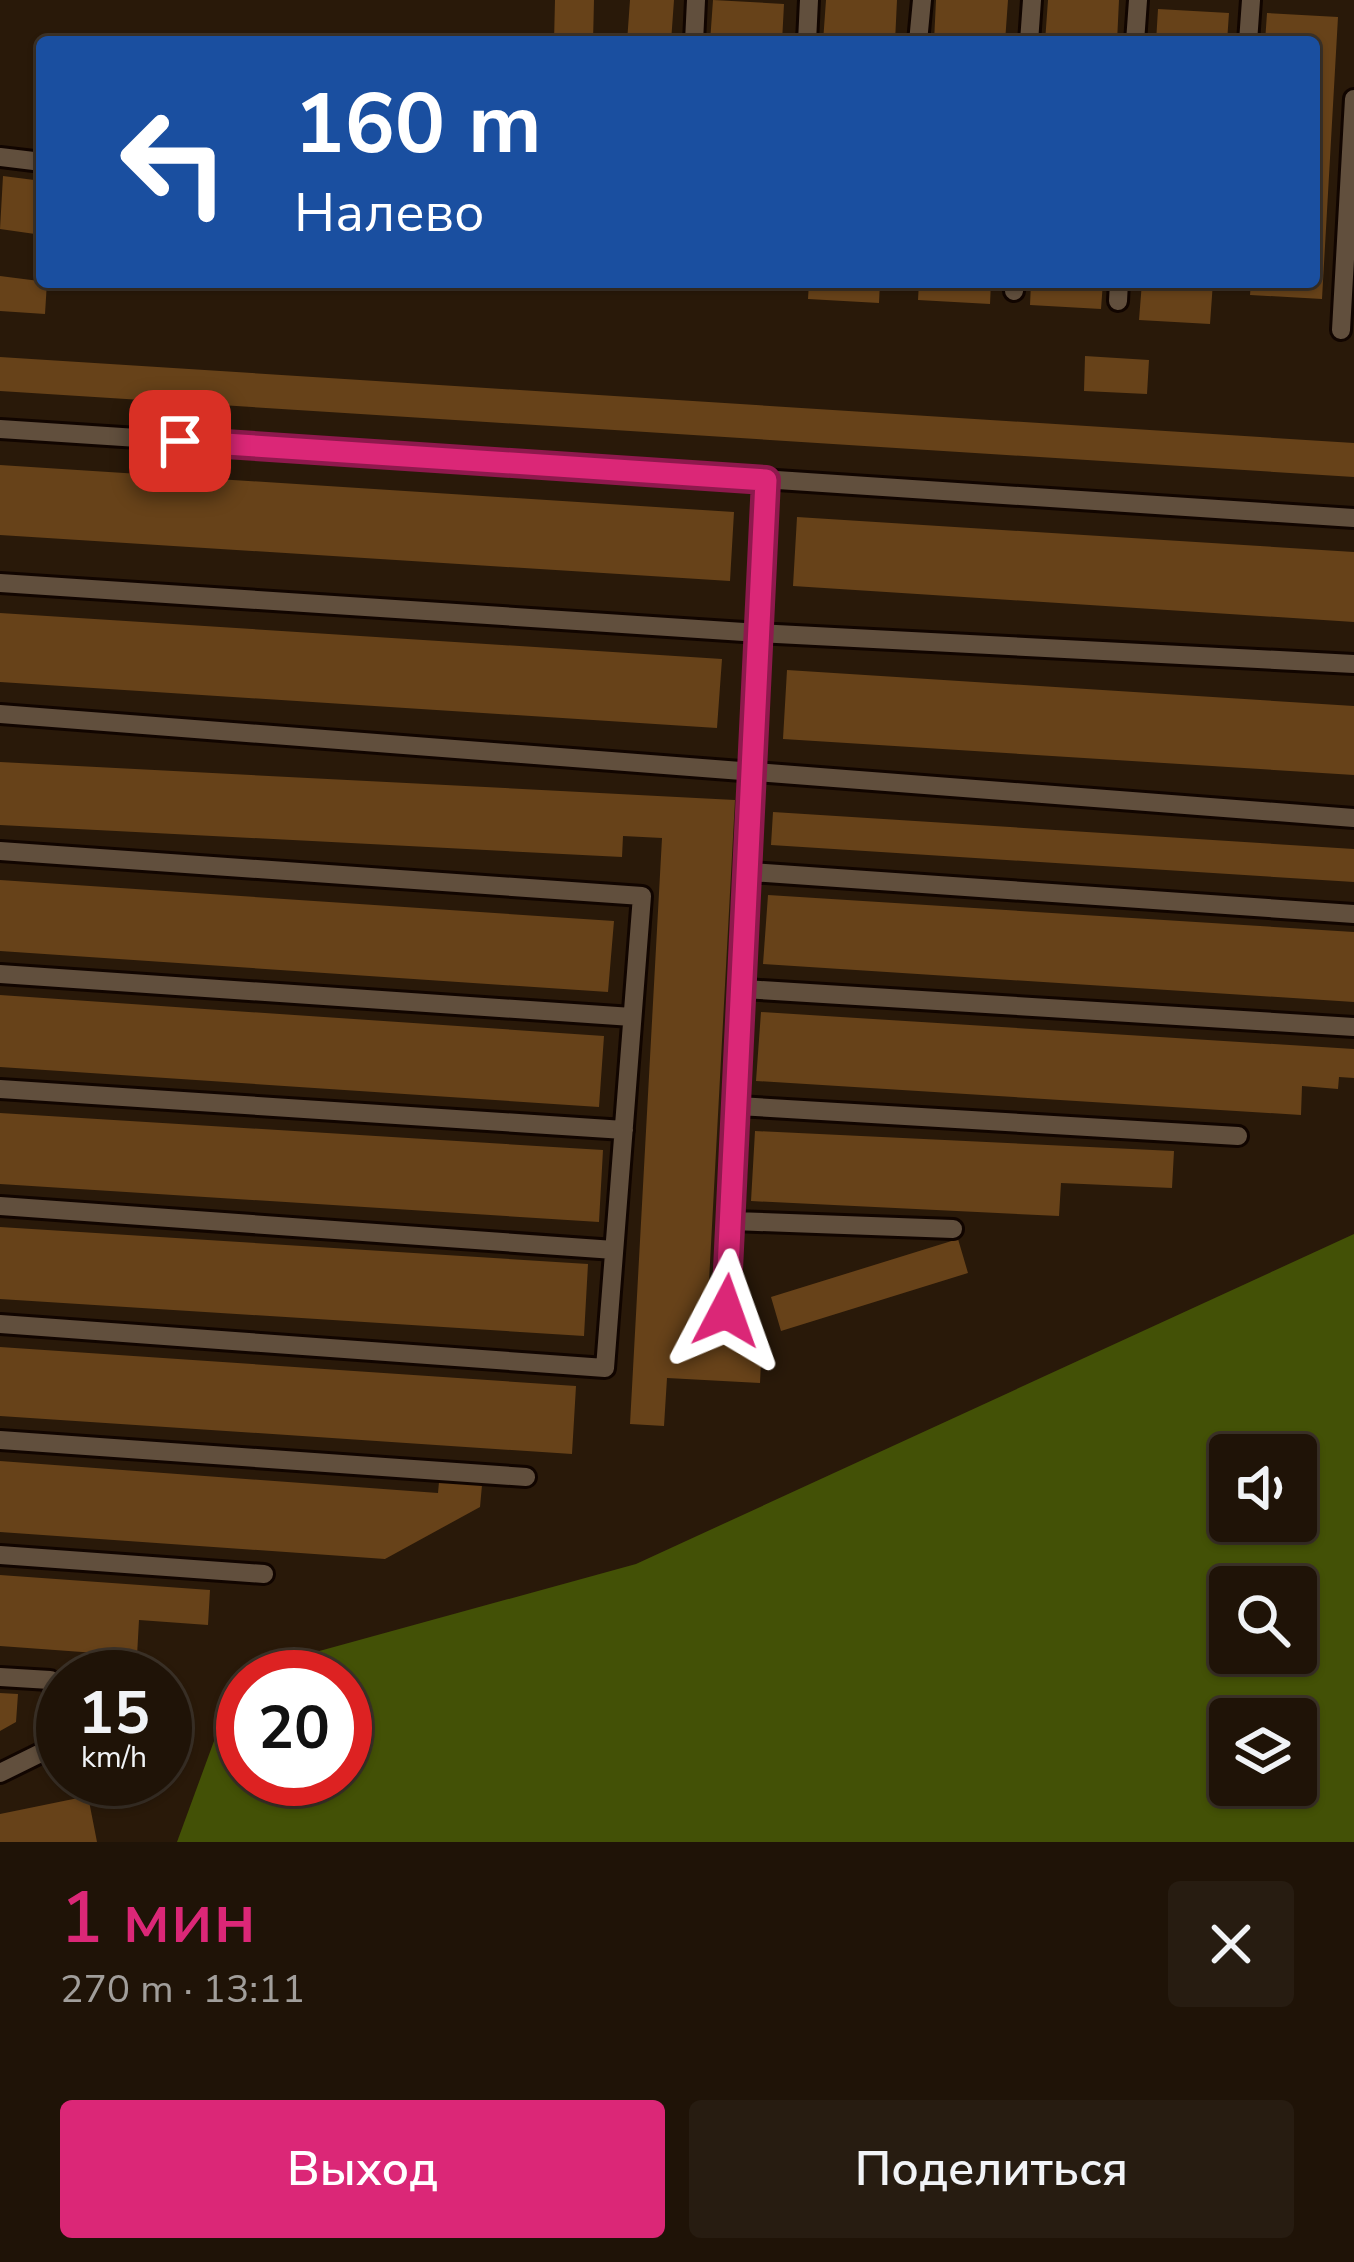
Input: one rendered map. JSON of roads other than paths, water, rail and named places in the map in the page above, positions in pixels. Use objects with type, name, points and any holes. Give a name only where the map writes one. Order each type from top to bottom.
[{"type":"lane","points":[[694,36],[696,0]]},
{"type":"lane","points":[[807,36],[809,0]]},
{"type":"lane","points":[[919,36],[922,0]]},
{"type":"lane","points":[[1029,36],[1032,0]]},
{"type":"lane","points":[[1135,36],[1138,0]]},
{"type":"lane","points":[[1248,36],[1251,0]]},
{"type":"lane","points":[[1341,330],[1354,99]]},
{"type":"lane","points":[[0,157],[36,161]]},
{"type":"lane","points":[[0,429],[1354,518]]},
{"type":"lane","points":[[726,1311],[766,480]]},
{"type":"lane","points":[[0,583],[759,633],[1354,664]]},
{"type":"lane","points":[[0,714],[1354,818]]},
{"type":"lane","points":[[0,851],[642,896],[605,1368],[0,1324]]},
{"type":"lane","points":[[749,872],[1354,914]]},
{"type":"lane","points":[[0,974],[632,1017]]},
{"type":"lane","points":[[744,989],[1354,1027]]},
{"type":"lane","points":[[0,1089],[624,1130]]},
{"type":"lane","points":[[738,1106],[1238,1136]]},
{"type":"lane","points":[[0,1206],[614,1250]]},
{"type":"lane","points":[[733,1221],[953,1229]]},
{"type":"lane","points":[[0,1441],[526,1477]]},
{"type":"lane","points":[[0,1555],[264,1574]]},
{"type":"lane","points":[[0,1677],[36,1679]]},
{"type":"lane","points":[[0,1773],[36,1755]]}]
